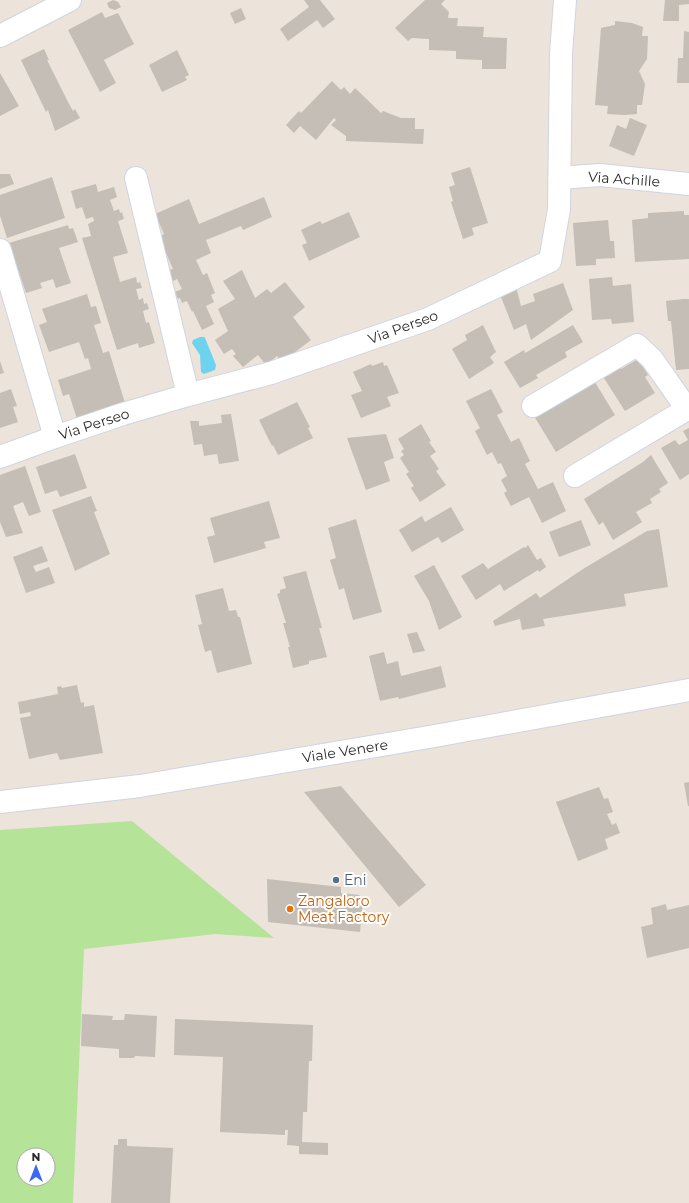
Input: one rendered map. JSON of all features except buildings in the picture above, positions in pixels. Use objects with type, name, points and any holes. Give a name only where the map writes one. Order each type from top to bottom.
[{"type":"street","points":[[0,36],[70,0]]},
{"type":"street","name":"Via Perseo","points":[[0,457],[55,437],[188,395],[271,373],[428,319],[550,261],[559,209],[561,54],[564,0]]},
{"type":"street","name":"Via Achille","points":[[559,178],[600,174],[689,184]]},
{"type":"street","points":[[136,178],[188,395]]},
{"type":"street","points":[[0,250],[55,437]]},
{"type":"street","points":[[533,406],[637,345],[652,359],[688,408],[575,476]]},
{"type":"street","name":"Viale Venere","points":[[0,802],[140,786],[437,736],[689,690]]},
{"type":"green space","points":[[132,821],[274,938],[215,934],[84,949],[73,1203],[0,1203],[0,830]]},
{"type":"water","points":[[200,337],[205,338],[216,365],[215,370],[204,374],[201,372],[200,355],[192,343],[193,340]]},
{"type":"place","name":"Eni","points":[[336,880]]},
{"type":"place","name":"Zangaloro Meat Factory","points":[[290,909]]}]
